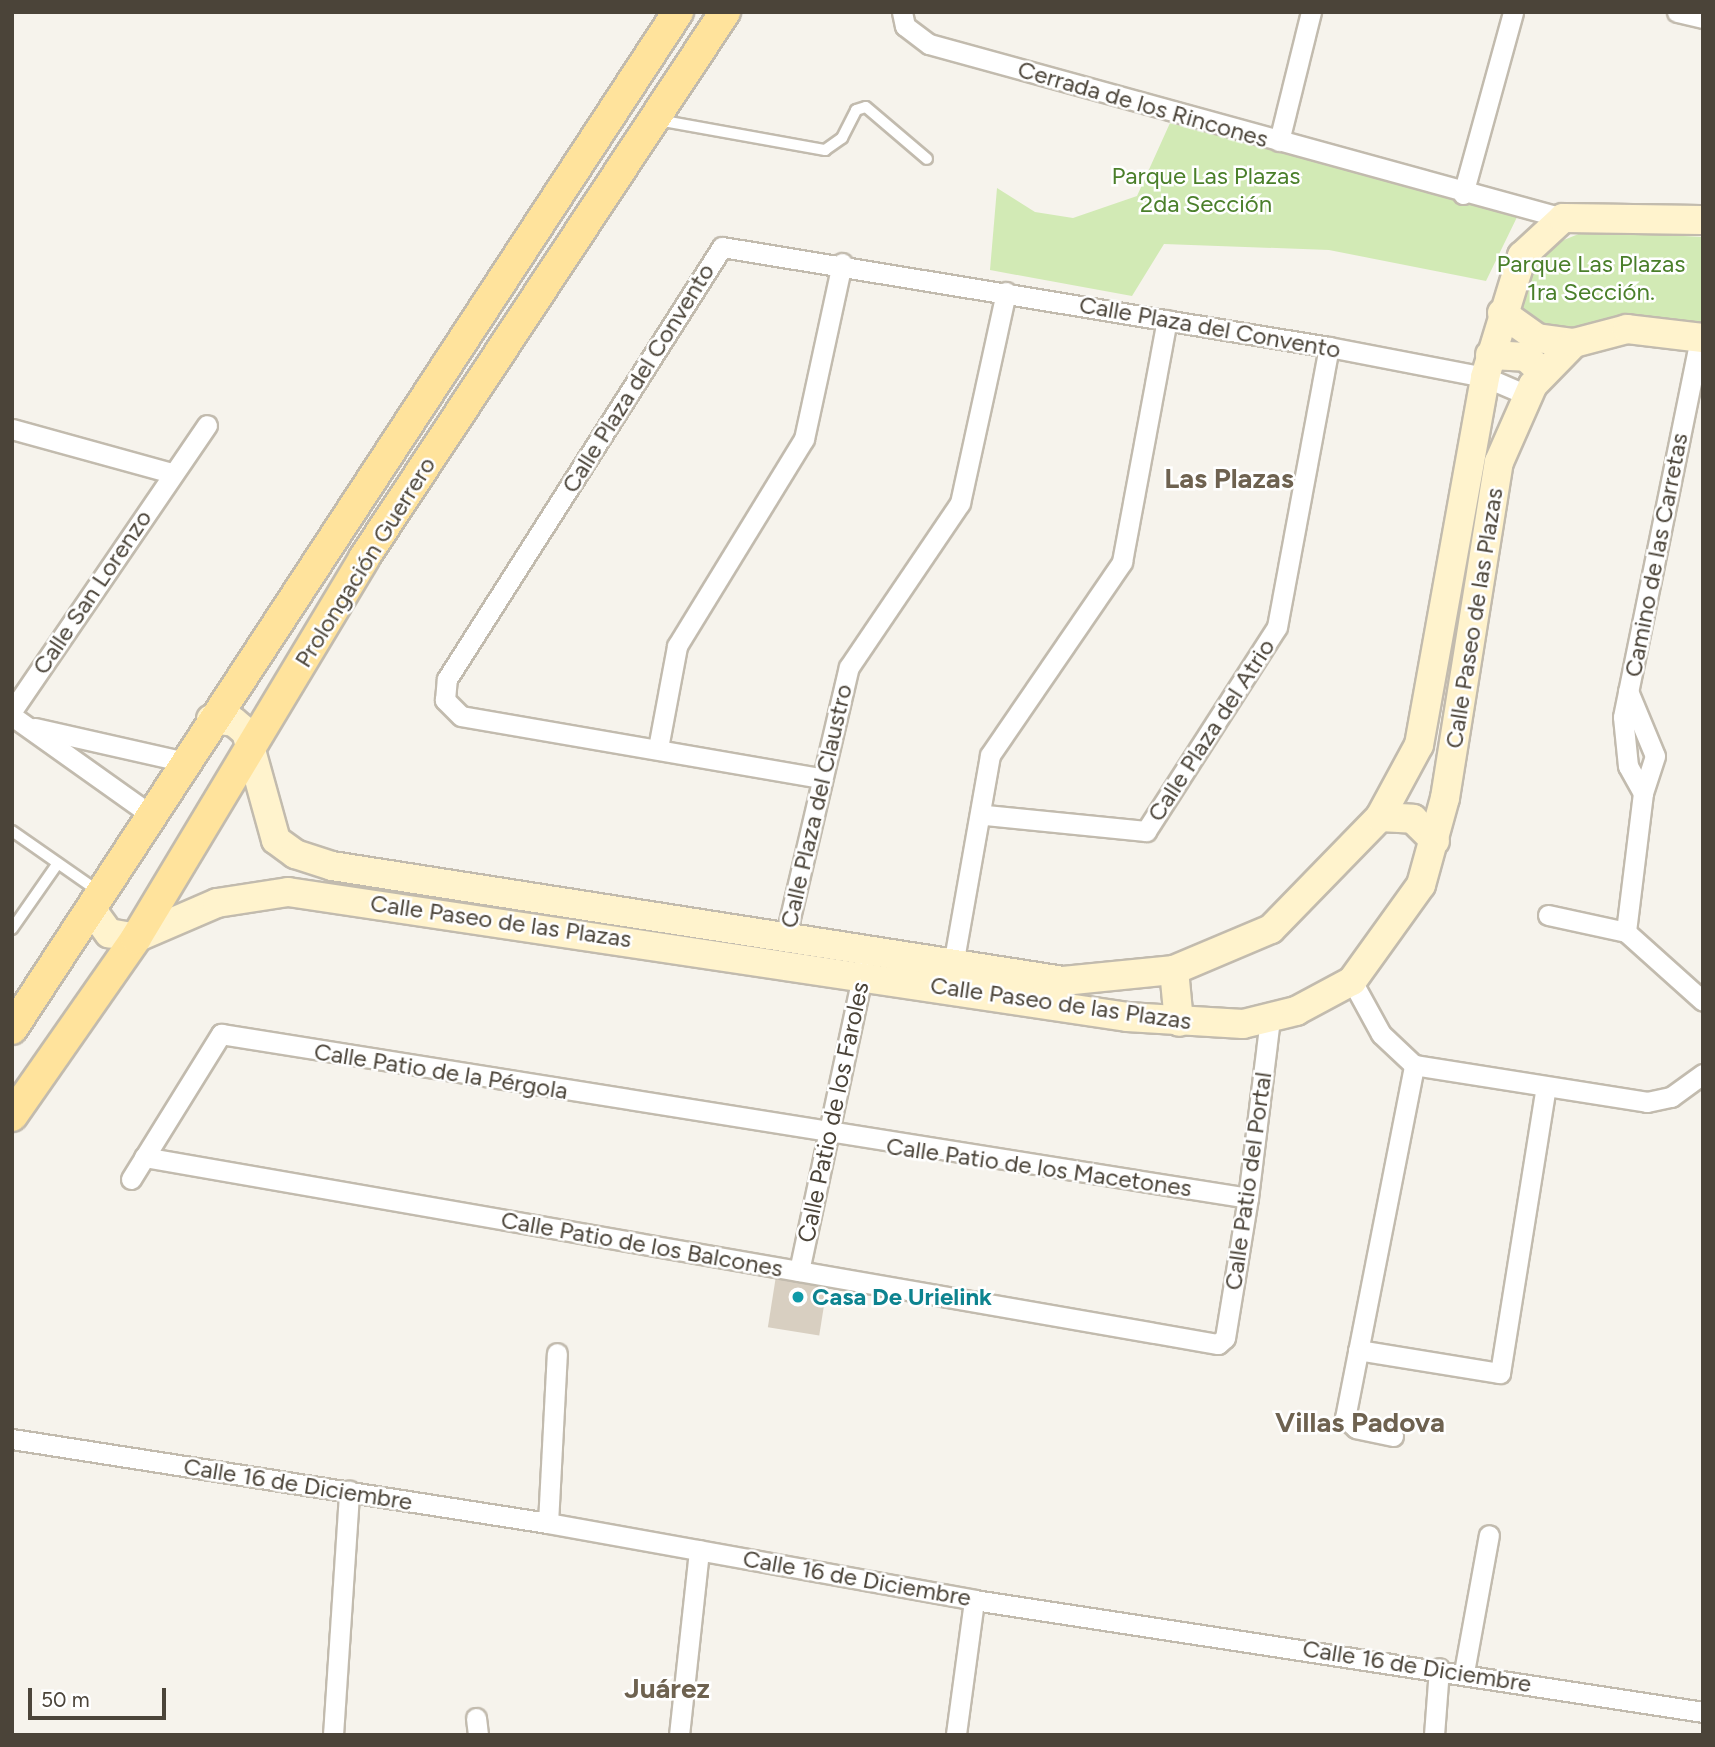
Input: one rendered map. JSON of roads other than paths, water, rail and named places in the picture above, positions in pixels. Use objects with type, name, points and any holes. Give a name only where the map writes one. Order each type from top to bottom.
[{"type":"main road","name":"Prolongación Guerrero","points":[[12,1029],[97,902],[183,761],[678,12]]},
{"type":"main road","name":"Prolongación Guerrero","points":[[12,1116],[136,938],[407,494],[725,12]]},
{"type":"main road","points":[[373,472],[407,494]]},
{"type":"street","name":"Cerrada de los Rincones","points":[[902,12],[905,26],[929,44],[1463,194],[1563,218]]},
{"type":"street","points":[[1279,141],[1311,12]]},
{"type":"street","points":[[1463,194],[1513,12]]},
{"type":"street","points":[[1677,12],[1703,18]]},
{"type":"street","points":[[1563,218],[1703,220]]},
{"type":"street","name":"Calle Paseo de las Plazas","points":[[211,719],[241,726],[250,748],[268,830],[305,858],[785,939],[865,963],[953,965],[1063,981],[1174,970],[1271,929],[1380,817],[1419,745],[1487,366],[1522,256],[1563,218]]},
{"type":"street","name":"Calle Plaza del Convento","points":[[820,778],[461,716],[447,709],[447,679],[722,247],[842,263],[1329,347],[1487,366]]},
{"type":"street","points":[[658,748],[677,646],[804,439],[842,263]]},
{"type":"street","name":"Calle Plaza del Claustro","points":[[785,939],[820,778],[849,667],[960,503],[1006,292]]},
{"type":"street","points":[[1502,313],[1537,338],[1574,343]]},
{"type":"street","points":[[953,965],[985,815],[990,754],[1010,717],[1122,562],[1167,320]]},
{"type":"street","name":"Calle Paseo de las Plazas","points":[[136,938],[217,903],[288,892],[865,963],[1179,1021],[1270,1020],[1352,981],[1421,885],[1435,841],[1499,462],[1535,384],[1574,343],[1627,329],[1701,337]]},
{"type":"street","name":"Camino de las Carretas","points":[[1643,793],[1621,735],[1701,337]]},
{"type":"street","name":"Calle Plaza del Atrio","points":[[985,815],[1146,831],[1277,627],[1329,347]]},
{"type":"street","points":[[1487,366],[1526,357],[1535,384]]},
{"type":"street","name":"Calle San Lorenzo","points":[[17,718],[172,472],[207,425]]},
{"type":"street","points":[[12,429],[172,472]]},
{"type":"street","name":"Camino de las Carretas","points":[[1626,932],[1643,793],[1654,767],[1653,740],[1628,691]]},
{"type":"street","points":[[17,718],[183,761]]},
{"type":"street","points":[[17,718],[150,814]]},
{"type":"street","points":[[1380,817],[1413,819],[1435,841]]},
{"type":"street","points":[[97,902],[109,933],[136,938]]},
{"type":"street","points":[[1548,915],[1626,932],[1703,1001]]},
{"type":"street","name":"Calle Patio de los Faroles","points":[[799,1271],[865,963]]},
{"type":"street","points":[[1174,970],[1179,1021]]},
{"type":"street","points":[[1352,981],[1381,1034],[1414,1065],[1647,1102],[1671,1097],[1703,1074]]},
{"type":"street","name":"Calle Patio del Portal","points":[[1223,1341],[1248,1198],[1270,1020]]},
{"type":"street","name":"Calle Patio de la Pérgola","points":[[131,1179],[220,1034],[830,1135]]},
{"type":"street","points":[[1393,1436],[1356,1428],[1345,1418],[1414,1065]]},
{"type":"street","points":[[1358,1350],[1500,1373],[1546,1087]]},
{"type":"street","name":"Calle Patio de los Macetones","points":[[830,1135],[1248,1198]]},
{"type":"street","name":"Calle Patio de los Balcones","points":[[144,1157],[799,1271],[1223,1341]]},
{"type":"street","points":[[548,1524],[557,1353]]},
{"type":"street","name":"Calle 16 de Diciembre","points":[[12,1439],[548,1524],[974,1600],[1439,1668],[1703,1712]]},
{"type":"street","points":[[333,1735],[349,1491]]},
{"type":"street","points":[[1464,1672],[1489,1535]]},
{"type":"street","points":[[679,1735],[699,1550]]},
{"type":"street","points":[[956,1734],[974,1600]]},
{"type":"street","points":[[1434,1735],[1439,1668]]},
{"type":"lane","points":[[654,119],[825,150],[842,138],[856,110],[866,107],[926,159]]},
{"type":"lane","points":[[12,831],[58,863],[97,902]]},
{"type":"lane","points":[[12,929],[58,863]]},
{"type":"place","name":"Casa De Urielink","points":[[798,1297]]},
{"type":"district","name":"Las Plazas","points":[[1229,478]]},
{"type":"district","name":"Villas Padova","points":[[1360,1422]]},
{"type":"district","name":"Juárez","points":[[667,1688]]},
{"type":"park label","name":"Parque Las Plazas 2da Sección","points":[[1206,190]]},
{"type":"park label","name":"Parque Las Plazas 1ra Sección.","points":[[1591,278]]}]
